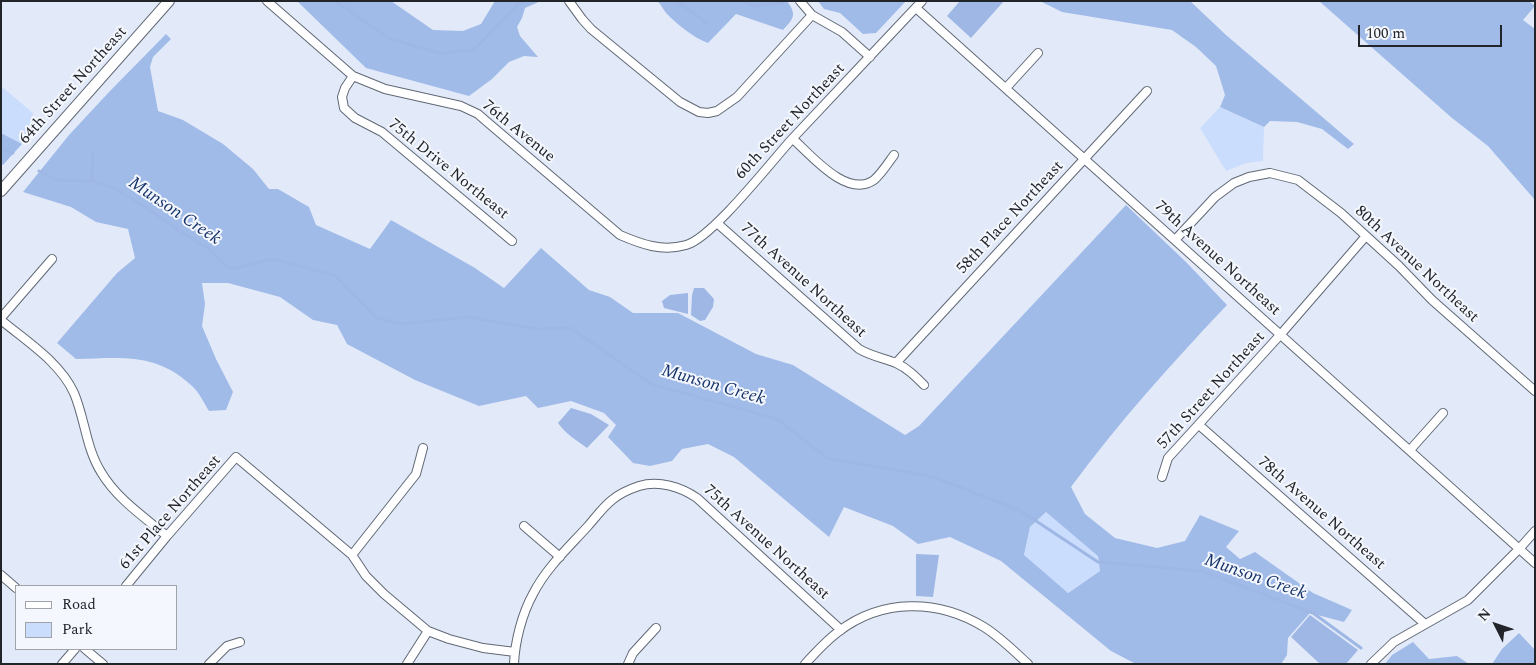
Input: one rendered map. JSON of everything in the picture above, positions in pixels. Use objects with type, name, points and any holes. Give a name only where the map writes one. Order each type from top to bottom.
[{"type":"main road","name":"64th Street Northeast","points":[[1,191],[169,1]]},
{"type":"street","name":"76th Avenue","points":[[267,1],[353,76],[372,85],[471,110],[620,235],[641,244],[658,248],[671,248]]},
{"type":"street","points":[[569,1],[592,29],[680,102],[699,112],[708,113],[717,111],[737,96],[812,15]]},
{"type":"street","points":[[800,1],[812,15],[842,32],[870,57]]},
{"type":"street","name":"60th Street Northeast","points":[[671,248],[687,245],[702,236],[717,223],[922,1]]},
{"type":"street","name":"79th Avenue Northeast","points":[[916,8],[1535,563]]},
{"type":"street","points":[[1006,88],[1038,53]]},
{"type":"street","name":"75th Drive Northeast","points":[[353,76],[345,88],[342,97],[344,108],[355,118],[382,132],[512,241]]},
{"type":"street","name":"58th Place Northeast","points":[[896,363],[1146,91]]},
{"type":"street","points":[[793,139],[814,159],[844,182],[856,185],[873,181],[894,155]]},
{"type":"street","name":"80th Avenue Northeast","points":[[1175,240],[1224,190],[1234,183],[1249,177],[1270,174],[1289,177],[1307,186],[1342,214],[1399,266],[1432,300],[1535,391]]},
{"type":"street","name":"77th Avenue Northeast","points":[[717,223],[858,350],[896,363],[911,372],[924,385]]},
{"type":"street","name":"57th Street Northeast","points":[[1162,477],[1168,458],[1281,334],[1366,236]]},
{"type":"street","points":[[52,259],[1,319],[41,353],[65,378],[74,392],[92,455],[101,472],[118,494],[167,536]]},
{"type":"street","points":[[1410,450],[1443,412]]},
{"type":"street","name":"78th Avenue Northeast","points":[[1199,425],[1425,624]]},
{"type":"street","points":[[423,448],[416,474],[352,555],[366,576],[384,594],[428,631],[483,648],[515,652]]},
{"type":"street","name":"61st Place Northeast","points":[[127,585],[236,457],[352,555]]},
{"type":"street","name":"75th Avenue Northeast","points":[[514,664],[524,613],[533,593],[560,557],[612,501],[640,485],[671,486],[685,490],[708,508],[841,630]]},
{"type":"street","points":[[524,526],[560,557]]},
{"type":"street","points":[[1371,664],[1394,642],[1468,600],[1535,531]]},
{"type":"street","points":[[1,575],[15,587]]},
{"type":"street","points":[[805,664],[841,630],[860,618],[878,611],[918,605],[948,610],[969,618],[997,636],[1028,664]]},
{"type":"street","points":[[628,664],[633,653],[656,628]]},
{"type":"street","points":[[407,664],[428,631]]},
{"type":"street","points":[[209,664],[227,646],[240,642]]},
{"type":"street","points":[[62,664],[74,650]]},
{"type":"street","points":[[86,650],[103,664]]},
{"type":"green space","points":[[1,86],[33,113],[32,129],[22,144],[1,133]]},
{"type":"green space","points":[[1220,107],[1264,127],[1263,161],[1246,163],[1226,171],[1200,128]]},
{"type":"green space","points":[[1046,512],[1098,555],[1100,571],[1067,593],[1024,556],[1030,527]]},
{"type":"shaded area","points":[[297,1],[391,1],[433,30],[463,31],[481,24],[495,1],[541,1],[525,8],[517,27],[520,36],[538,57],[524,56],[509,62],[492,79],[469,96],[366,68]]},
{"type":"shaded area","points":[[657,1],[787,1],[793,16],[783,30],[736,14],[708,43],[681,27]]},
{"type":"shaded area","points":[[818,1],[906,1],[876,33],[863,34],[840,13],[824,9]]},
{"type":"shaded area","points":[[960,1],[1004,1],[971,38],[947,16]]},
{"type":"shaded area","points":[[1040,1],[1190,1],[1226,35],[1354,144],[1348,149],[1322,129],[1297,122],[1270,121],[1264,127],[1220,107],[1225,95],[1216,66],[1196,47],[1172,30],[1062,12]]},
{"type":"shaded area","points":[[1319,1],[1529,1],[1535,6],[1523,20],[1535,29],[1535,200],[1488,146],[1452,118]]},
{"type":"shaded area","points":[[166,34],[171,39],[153,57],[150,67],[158,111],[183,120],[223,144],[253,169],[269,189],[278,189],[309,207],[316,225],[370,249],[391,220],[475,268],[504,288],[541,248],[589,290],[610,297],[633,313],[678,313],[756,354],[793,365],[905,435],[919,426],[1126,205],[1186,262],[1227,305],[1146,394],[1071,487],[1085,514],[1115,538],[1157,548],[1185,541],[1200,515],[1239,531],[1226,547],[1240,559],[1255,552],[1313,593],[1352,610],[1344,622],[1310,613],[1288,638],[1287,655],[1281,664],[1136,664],[1111,651],[1001,561],[950,537],[918,544],[893,526],[844,507],[829,537],[734,457],[708,444],[682,449],[672,461],[650,466],[633,463],[608,437],[616,425],[604,413],[571,401],[538,408],[526,396],[479,406],[415,380],[347,344],[337,325],[313,320],[280,297],[228,283],[202,283],[205,304],[202,326],[233,392],[226,410],[209,411],[199,394],[179,375],[151,362],[123,358],[76,359],[57,343],[117,273],[135,258],[128,229],[96,222],[71,207],[23,192],[69,135]],"holes":[[[1046,512],[1098,556],[1100,571],[1068,593],[1024,555],[1030,527]]]},
{"type":"shaded area","points":[[1,133],[22,144],[3,165],[1,164]]},
{"type":"shaded area","points":[[694,288],[704,288],[714,299],[713,307],[705,320],[700,321],[691,315]]},
{"type":"shaded area","points":[[688,293],[688,314],[664,308],[662,301],[670,295]]},
{"type":"shaded area","points":[[571,408],[591,414],[609,425],[587,448],[568,434],[558,423]]},
{"type":"shaded area","points":[[916,554],[939,555],[933,597],[916,596]]},
{"type":"shaded area","points":[[1310,615],[1358,650],[1346,664],[1320,664],[1291,637]]},
{"type":"shaded area","points":[[1519,633],[1535,650],[1535,664],[1492,664],[1502,649]]},
{"type":"shaded area","points":[[1413,642],[1429,659],[1457,656],[1469,664],[1385,664],[1392,655]]},
{"type":"waterway","points":[[335,1],[390,39],[440,53],[474,50],[517,5],[525,1]]},
{"type":"waterway","points":[[677,1],[708,24]]},
{"type":"waterway","points":[[744,1],[753,6],[783,3]]},
{"type":"waterway","name":"Munson Creek","points":[[1,149],[13,153]]},
{"type":"waterway","points":[[92,181],[93,153]]},
{"type":"waterway","name":"Munson Creek","points":[[39,171],[57,180],[92,181],[112,187],[208,248],[230,269],[274,259],[336,276],[377,318],[399,324],[470,317],[536,329],[571,328],[651,384],[777,419],[827,458],[934,477],[1021,511],[1098,562],[1202,571],[1313,613],[1361,648]]}]
